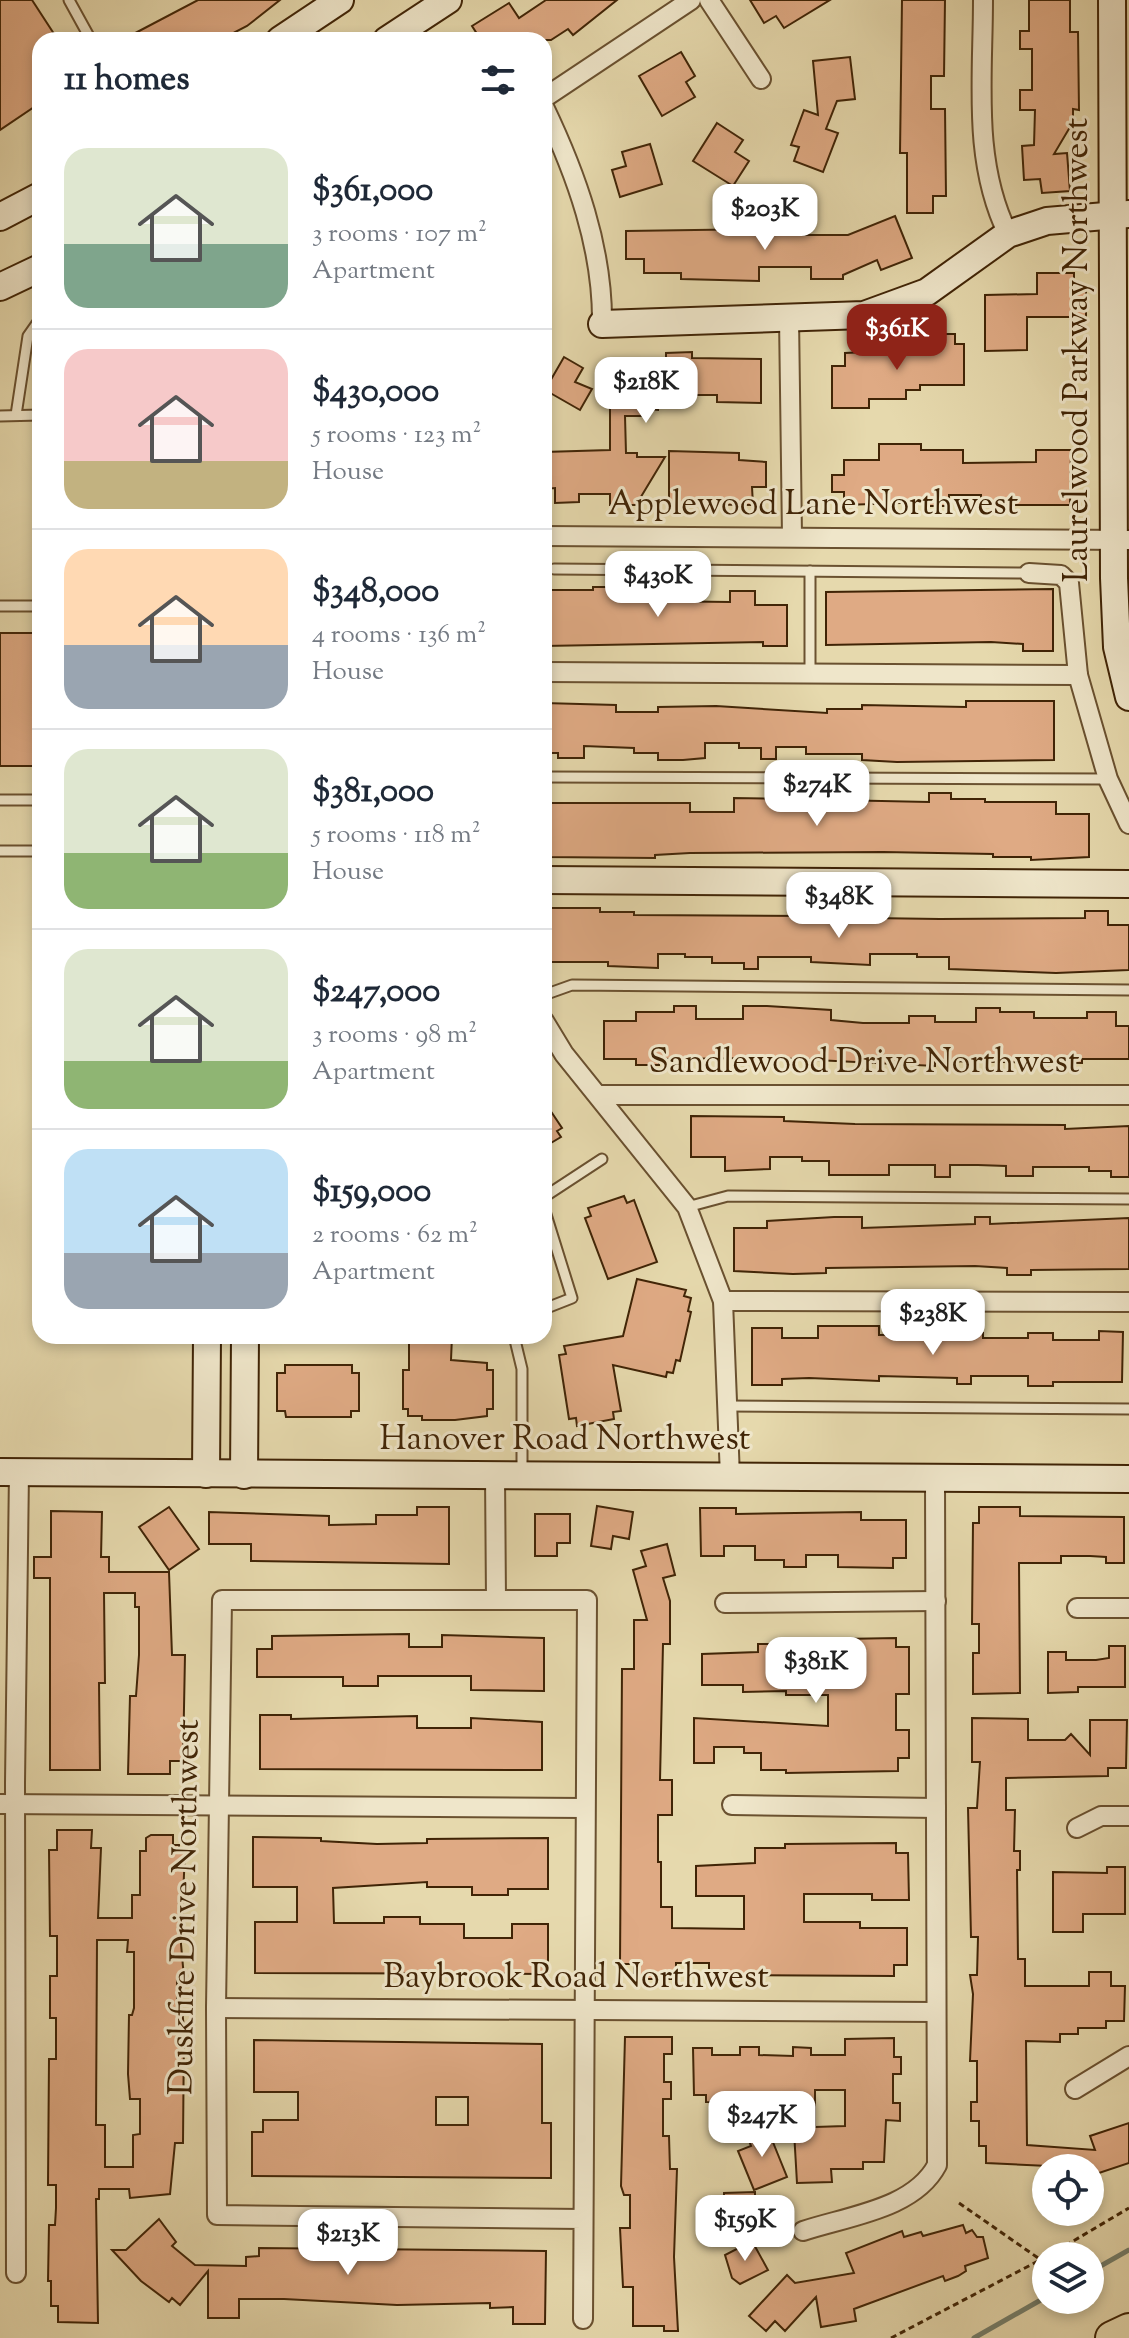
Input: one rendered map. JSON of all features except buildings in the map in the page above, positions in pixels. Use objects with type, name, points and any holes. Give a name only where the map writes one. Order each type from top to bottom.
[{"type":"highway","points":[[1112,2338],[1129,2330]]},
{"type":"street","points":[[292,32],[340,0]]},
{"type":"street","points":[[399,32],[448,0]]},
{"type":"street","points":[[552,93],[691,0]]},
{"type":"street","points":[[709,0],[761,79]]},
{"type":"street","points":[[983,0],[982,150],[989,189],[1008,234]]},
{"type":"street","name":"Laurelwood Parkway Northwest","points":[[1112,0],[1121,214],[1122,540],[1117,647],[1129,697]]},
{"type":"street","points":[[552,124],[565,152],[594,245],[602,289],[602,324],[864,315],[927,292],[1008,234],[1047,221],[1121,214]]},
{"type":"street","points":[[0,217],[32,200]]},
{"type":"street","points":[[0,287],[32,272]]},
{"type":"street","points":[[789,318],[792,536]]},
{"type":"street","name":"Applewood Lane Northwest","points":[[552,536],[1122,540]]},
{"type":"street","points":[[1029,573],[1061,575],[1069,583],[1078,675],[1108,779],[1129,824]]},
{"type":"street","points":[[552,672],[1078,675]]},
{"type":"street","points":[[552,880],[1129,884]]},
{"type":"street","points":[[552,1034],[564,1054],[687,1207],[723,1301],[730,1477]]},
{"type":"street","name":"Sandlewood Drive Northwest","points":[[599,1095],[1129,1095]]},
{"type":"street","points":[[723,1301],[1129,1302]]},
{"type":"street","points":[[206,1474],[207,1344]]},
{"type":"street","points":[[244,1475],[245,1344]]},
{"type":"street","points":[[9,1472],[8,2166],[16,2273]]},
{"type":"street","name":"Hanover Road Northwest","points":[[9,1472],[1129,1479]]},
{"type":"street","points":[[495,1475],[496,1599],[587,1600],[583,2319]]},
{"type":"street","points":[[803,2231],[912,2195],[929,2182],[937,2165],[935,1479]]},
{"type":"street","name":"Duskfire Drive Northwest","points":[[496,1599],[222,1600],[216,2008],[217,2215],[583,2219]]},
{"type":"street","points":[[725,1603],[936,1601]]},
{"type":"street","points":[[1077,1608],[1129,1608]]},
{"type":"street","points":[[7,1804],[584,1808]]},
{"type":"street","points":[[732,1805],[936,1808]]},
{"type":"street","points":[[1077,1828],[1101,1816],[1129,1816]]},
{"type":"street","name":"Baybrook Road Northwest","points":[[216,2008],[936,2012]]},
{"type":"street","points":[[1075,2089],[1129,2056]]},
{"type":"lane","points":[[69,0],[87,32]]},
{"type":"lane","points":[[16,415],[28,336],[32,330]]},
{"type":"lane","points":[[0,416],[32,415]]},
{"type":"lane","points":[[554,569],[1029,573]]},
{"type":"lane","points":[[810,571],[810,674]]},
{"type":"lane","points":[[0,606],[32,606]]},
{"type":"lane","points":[[552,777],[1108,779]]},
{"type":"lane","points":[[0,800],[32,800]]},
{"type":"lane","points":[[0,851],[32,851]]},
{"type":"lane","points":[[552,992],[572,985],[1129,990]]},
{"type":"lane","points":[[552,1192],[602,1159]]},
{"type":"lane","points":[[687,1207],[728,1196],[1129,1199]]},
{"type":"lane","points":[[552,1234],[572,1298],[552,1306]]},
{"type":"lane","points":[[516,1344],[522,1369],[522,1476]]},
{"type":"lane","points":[[727,1406],[1129,1409]]},
{"type":"path","points":[[959,2203],[1032,2254]]},
{"type":"path","points":[[1072,2242],[1129,2208]]},
{"type":"path","points":[[891,2338],[1032,2265]]},
{"type":"waterway","points":[[1104,2264],[1129,2250]]},
{"type":"waterway","points":[[974,2338],[1032,2305]]}]
